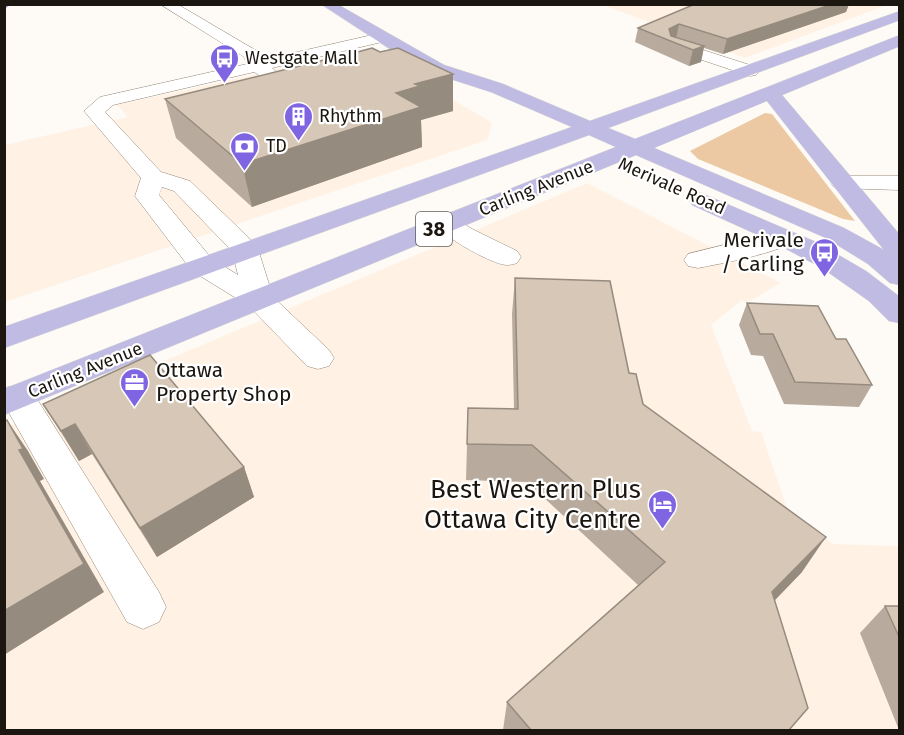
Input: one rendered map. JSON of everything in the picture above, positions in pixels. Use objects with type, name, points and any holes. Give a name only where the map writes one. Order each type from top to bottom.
[{"type":"main road","name":"Merivale Road","points":[[327,4],[381,38],[438,69],[474,79],[835,233],[878,258],[900,277]]},
{"type":"main road","name":"Carling Avenue","points":[[4,338],[245,249],[593,129],[900,15]]},
{"type":"main road","name":"Carling Avenue","points":[[11,400],[900,40]]},
{"type":"main road","name":"Merivale Road","points":[[438,69],[454,85],[784,238],[871,286],[900,314]]},
{"type":"main road","points":[[770,92],[900,253]]},
{"type":"street","points":[[166,4],[250,54],[256,66],[288,85]]},
{"type":"street","points":[[260,300],[245,249],[182,186],[153,177],[94,111],[96,107],[107,101],[381,38]]},
{"type":"street","points":[[675,46],[750,71]]},
{"type":"street","points":[[153,177],[147,196],[202,265],[260,300],[318,358]]},
{"type":"street","points":[[843,183],[900,183]]},
{"type":"street","points":[[447,224],[463,235],[507,257]]},
{"type":"street","points":[[698,260],[760,246],[784,238]]},
{"type":"street","points":[[11,400],[143,607]]},
{"type":"shaded area","points":[[603,5],[887,5],[745,58]]},
{"type":"shaded area","points":[[368,49],[387,55],[429,86],[488,120],[492,124],[487,140],[5,302],[4,145],[128,117],[117,105]]},
{"type":"shaded area","points":[[765,113],[772,114],[855,221],[843,219],[698,159],[690,151]]},
{"type":"shaded area","points":[[587,183],[781,283],[750,301],[741,301],[711,325],[752,431],[761,432],[787,508],[833,544],[899,546],[899,730],[5,730],[5,428]]},
{"type":"building","points":[[695,4],[833,4],[727,39],[679,24],[669,29],[671,36],[704,46],[693,50],[638,28]]},
{"type":"building","points":[[372,48],[380,52],[398,48],[453,74],[415,84],[420,86],[396,93],[421,107],[242,164],[165,99],[332,58],[350,60],[354,53]]},
{"type":"building","name":"Best Western Plus Ottawa City Centre","points":[[515,278],[610,281],[629,373],[636,374],[643,404],[826,537],[772,592],[808,708],[789,730],[531,730],[507,702],[665,562],[532,445],[467,444],[468,408],[518,409]]},
{"type":"building","points":[[747,303],[818,306],[836,339],[846,339],[872,385],[795,382],[773,334],[760,334]]},
{"type":"building","points":[[150,355],[244,467],[140,528],[75,424],[61,431],[43,404]]},
{"type":"building","points":[[7,420],[23,449],[19,450],[84,564],[4,611],[4,422]]},
{"type":"building","points":[[885,606],[900,606],[900,639]]},
{"type":"place","name":"Westgate Mall","points":[[224,84]]},
{"type":"place","name":"Rhythm","points":[[298,142]]},
{"type":"place","name":"TD","points":[[245,172]]},
{"type":"place","name":"Merivale / Carling","points":[[825,278]]},
{"type":"place","name":"Ottawa Property Shop","points":[[135,408]]},
{"type":"place","name":"Best Western Plus Ottawa City Centre","points":[[662,530]]}]
